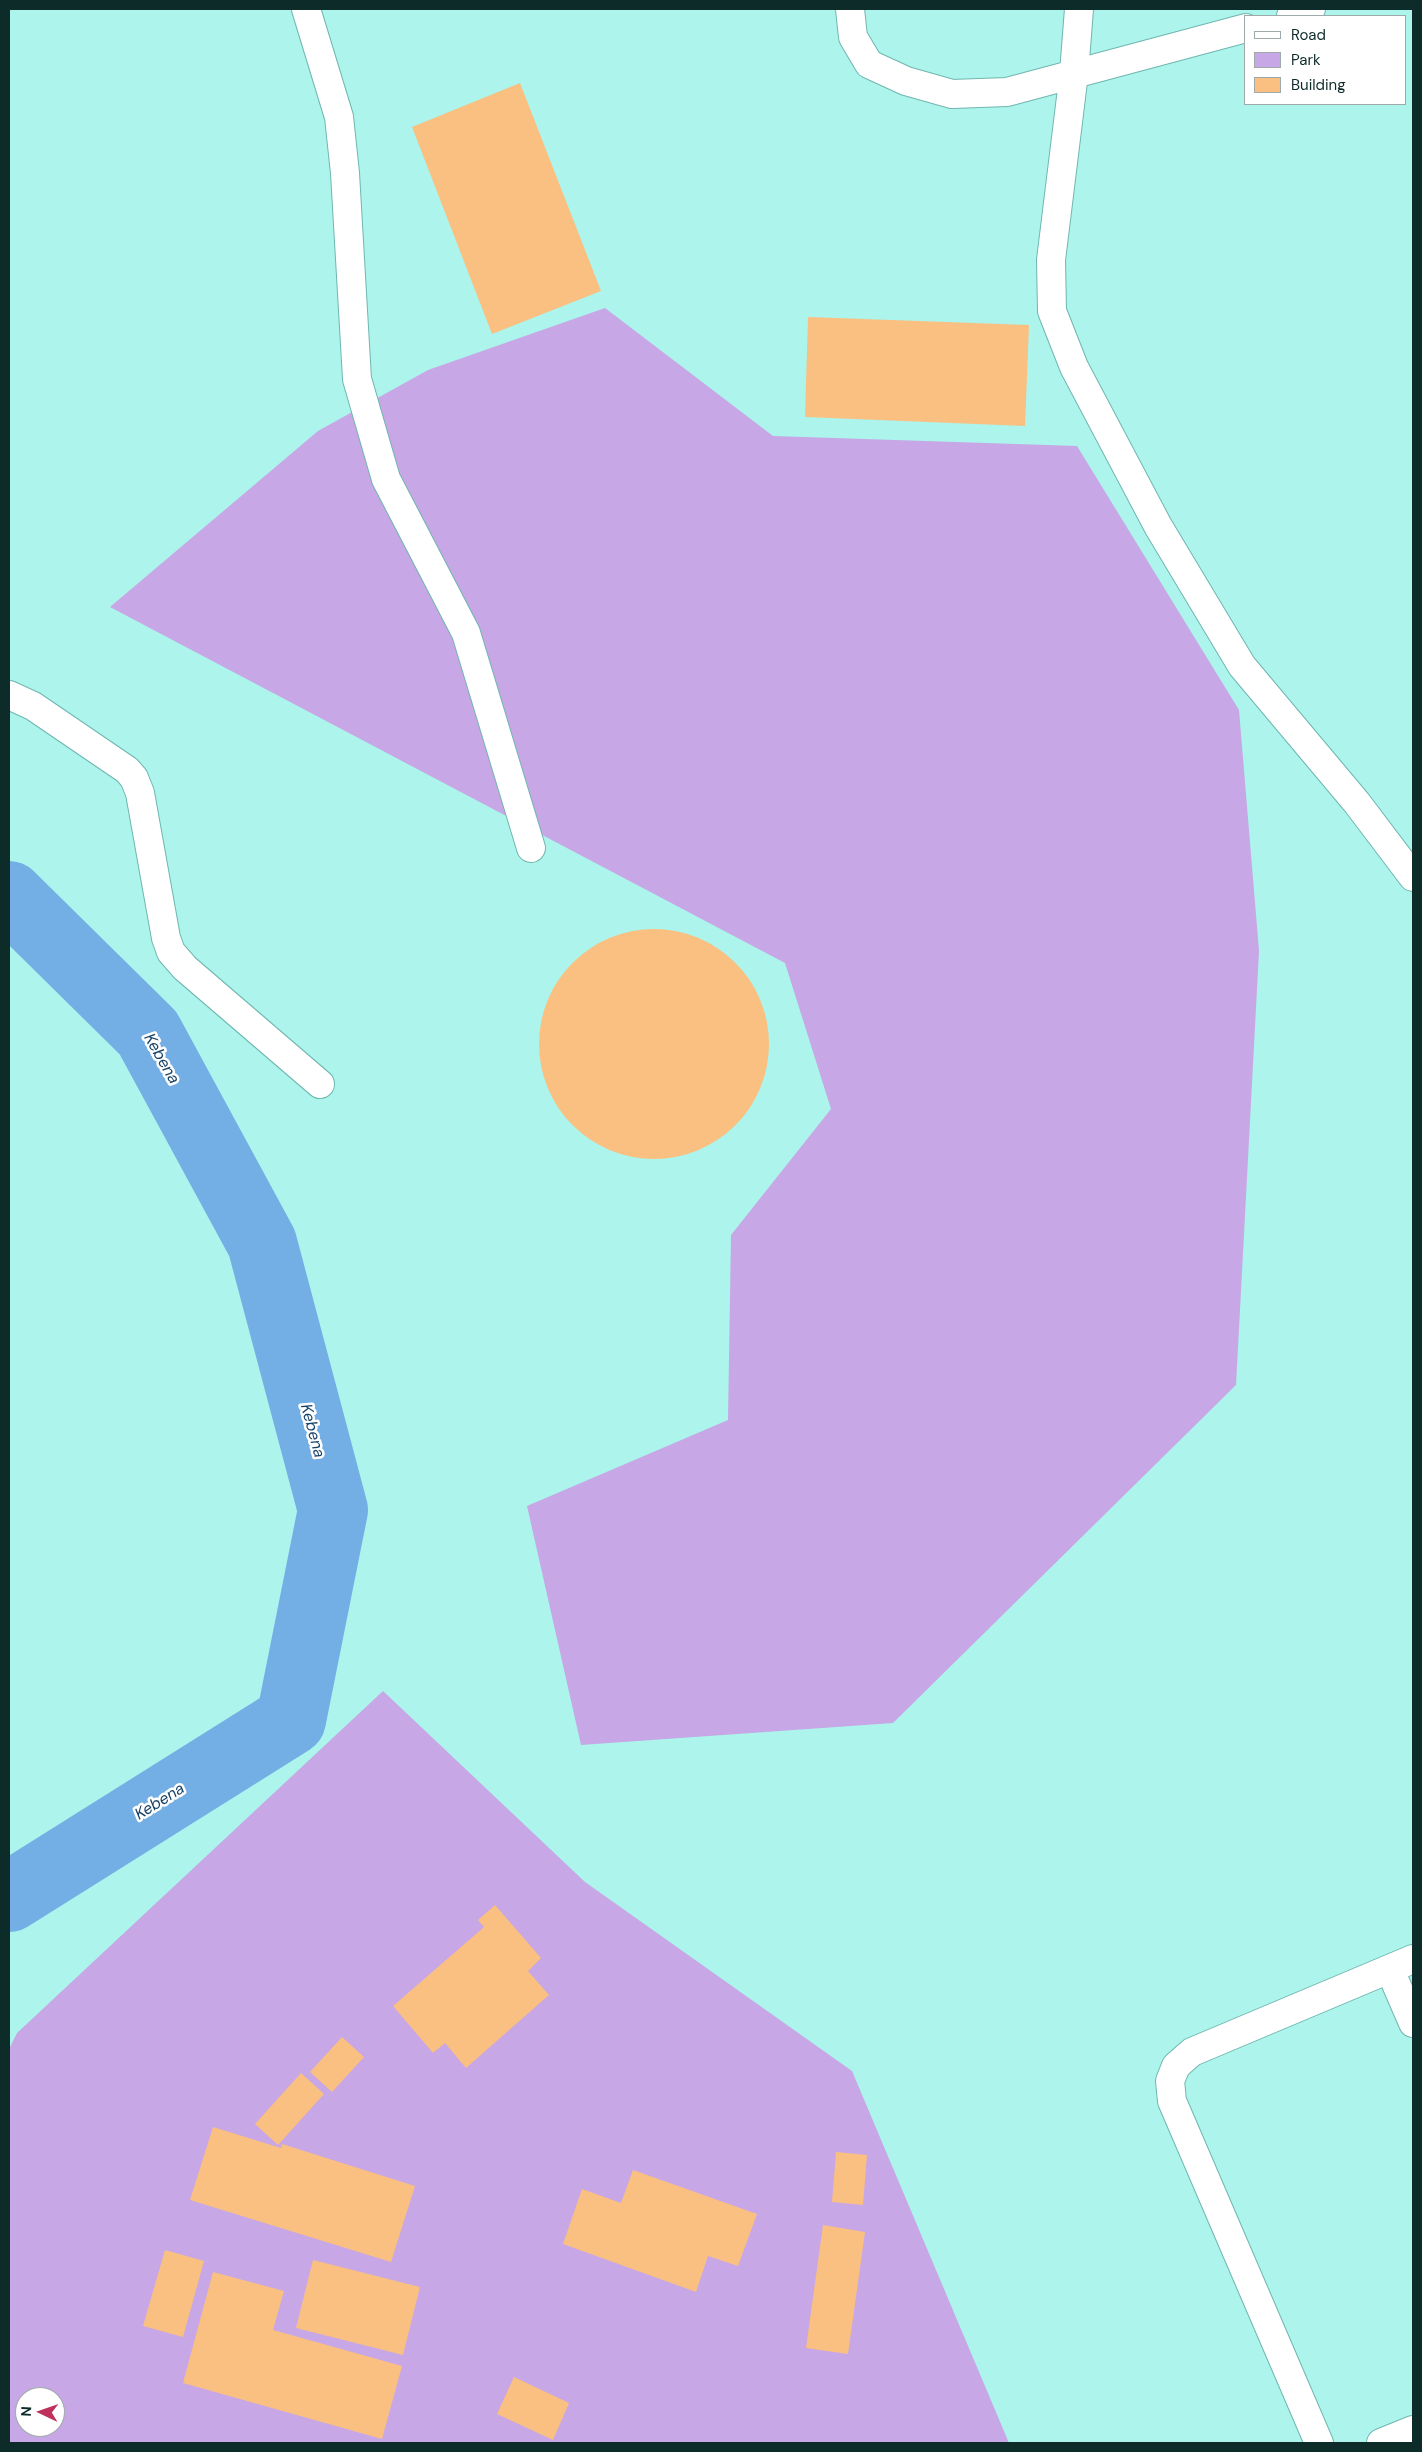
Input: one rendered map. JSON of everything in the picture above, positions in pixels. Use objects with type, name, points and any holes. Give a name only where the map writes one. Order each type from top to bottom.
[{"type":"street","points":[[306,9],[338,117],[345,173],[357,379],[386,479],[466,633],[531,848]]},
{"type":"street","points":[[850,9],[853,37],[869,64],[906,81],[952,94],[1008,92],[1244,29]]},
{"type":"street","points":[[1079,9],[1074,73],[1051,260],[1052,311],[1074,366],[1158,526],[1242,666],[1357,803],[1413,878]]},
{"type":"street","points":[[1294,15],[1311,9]]},
{"type":"street","points":[[9,695],[33,706],[127,770],[134,778],[140,793],[166,938],[171,952],[185,968],[320,1084]]},
{"type":"street","points":[[1319,2443],[1172,2101],[1170,2081],[1176,2066],[1192,2052],[1402,1964],[1413,2023]]},
{"type":"street","points":[[1381,2443],[1413,2430]]},
{"type":"green space","points":[[605,308],[773,436],[1077,446],[1239,710],[1259,951],[1236,1385],[893,1723],[581,1745],[527,1506],[728,1420],[731,1235],[831,1109],[785,963],[110,607],[318,431],[428,370]]},
{"type":"green space","points":[[383,1691],[585,1882],[852,2071],[1009,2443],[9,2443],[9,2049],[17,2033]]},
{"type":"building","points":[[520,83],[601,291],[492,334],[412,127]]},
{"type":"building","points":[[808,317],[1029,325],[1025,426],[805,417]]},
{"type":"building","points":[[643,929],[665,929],[687,934],[708,942],[727,955],[743,971],[756,990],[764,1011],[769,1033],[767,1066],[756,1098],[743,1117],[727,1133],[708,1146],[687,1154],[665,1159],[643,1159],[621,1154],[600,1146],[581,1133],[565,1117],[552,1098],[544,1077],[539,1055],[539,1033],[544,1011],[552,990],[565,971],[581,955],[600,942],[621,934]]},
{"type":"building","points":[[495,1905],[541,1958],[528,1971],[549,1995],[466,2068],[445,2043],[433,2053],[393,2006],[484,1927],[478,1920]]},
{"type":"building","points":[[342,2037],[364,2057],[332,2092],[310,2072]]},
{"type":"building","points":[[301,2073],[324,2094],[278,2145],[255,2124]]},
{"type":"building","points":[[213,2127],[281,2148],[282,2144],[415,2186],[391,2262],[190,2200]]},
{"type":"building","points":[[836,2152],[867,2155],[863,2205],[832,2202]]},
{"type":"building","points":[[633,2170],[757,2214],[738,2266],[708,2256],[696,2292],[563,2244],[582,2189],[621,2203]]},
{"type":"building","points":[[823,2225],[865,2232],[848,2354],[806,2348]]},
{"type":"building","points":[[165,2250],[204,2261],[183,2337],[143,2326]]},
{"type":"building","points":[[313,2260],[420,2287],[403,2355],[296,2328]]},
{"type":"building","points":[[213,2272],[284,2291],[273,2330],[402,2366],[382,2439],[183,2383]]},
{"type":"building","points":[[514,2377],[569,2403],[553,2440],[497,2414]]},
{"type":"waterway","name":"Kebena","points":[[9,896],[148,1033],[262,1243],[333,1510],[291,1720],[9,1897]]}]
